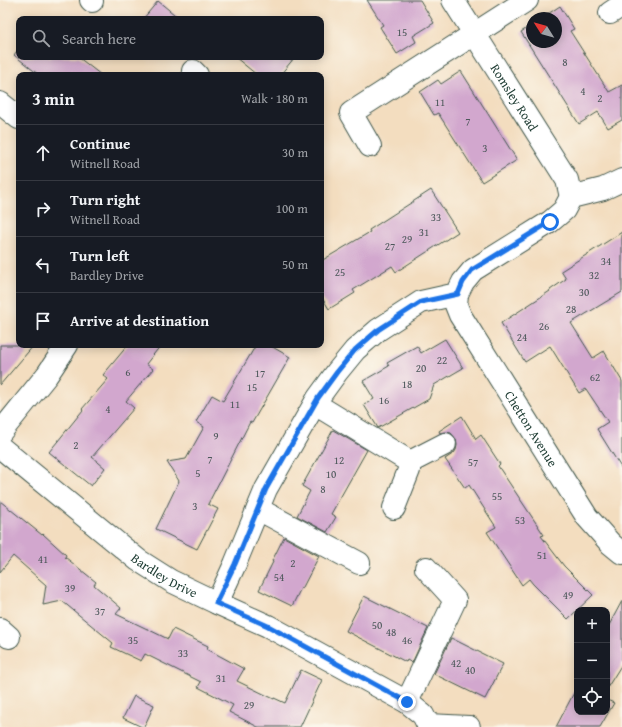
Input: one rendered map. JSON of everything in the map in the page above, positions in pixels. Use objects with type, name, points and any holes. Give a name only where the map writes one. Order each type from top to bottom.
[{"type":"street","name":"Romsley Road","points":[[454,0],[566,180],[571,197]]},
{"type":"street","points":[[370,146],[351,113],[527,0]]},
{"type":"street","points":[[0,103],[16,116]]},
{"type":"street","points":[[216,603],[266,489],[315,404],[337,372],[355,350],[378,330],[421,302],[458,294],[463,282],[472,270],[550,222],[564,210],[571,197],[603,189],[622,180]]},
{"type":"street","name":"Chetton Avenue","points":[[458,294],[456,305],[460,315],[587,517],[622,554]]},
{"type":"street","points":[[0,433],[47,376],[65,348]]},
{"type":"street","points":[[315,404],[410,462]]},
{"type":"street","points":[[410,462],[445,444]]},
{"type":"street","name":"Bardley Drive","points":[[0,447],[138,560],[171,581],[268,626],[407,702],[423,715],[428,726],[469,727]]},
{"type":"street","points":[[394,508],[409,470],[410,462]]},
{"type":"street","points":[[258,509],[359,563]]},
{"type":"street","points":[[407,702],[455,600],[426,568]]},
{"type":"building","points":[[367,0],[420,0],[434,23],[413,36],[416,42],[397,54],[380,27],[383,25]]},
{"type":"building","points":[[158,1],[176,16],[146,16]]},
{"type":"building","points":[[560,6],[574,29],[570,31],[609,92],[622,85],[622,120],[608,128],[598,112],[579,124],[531,48],[562,48],[562,12],[551,12]]},
{"type":"building","points":[[526,29],[526,40],[521,32]]},
{"type":"building","points":[[20,60],[82,60],[97,72],[35,72]]},
{"type":"building","points":[[239,60],[292,60],[282,72],[253,72]]},
{"type":"building","points":[[461,71],[517,160],[482,182],[438,113],[434,115],[420,92],[438,80],[441,84]]},
{"type":"building","points":[[431,190],[458,232],[396,272],[392,266],[353,290],[355,293],[329,309],[324,301],[324,259],[370,232],[369,230]]},
{"type":"building","points":[[622,232],[622,292],[571,323],[593,358],[604,351],[622,381],[622,469],[597,429],[608,422],[586,389],[579,393],[550,346],[525,362],[501,323],[566,279],[561,271]]},
{"type":"building","points":[[445,339],[463,368],[434,385],[429,399],[378,428],[364,405],[374,399],[363,381],[389,366],[387,363],[417,346],[421,353]]},
{"type":"building","points":[[0,345],[16,345],[16,348],[31,348],[0,385]]},
{"type":"building","points":[[126,348],[159,348],[146,364],[153,369],[126,401],[134,408],[92,457],[105,468],[91,486],[49,452],[83,410],[82,409],[108,379],[103,375]]},
{"type":"building","points":[[254,348],[274,348],[290,357],[252,423],[250,422],[208,504],[218,509],[197,549],[156,529],[179,481],[167,462],[186,459],[204,427],[196,422],[212,395],[223,401]]},
{"type":"building","points":[[462,416],[476,439],[481,435],[500,464],[498,466],[544,535],[541,536],[564,566],[593,595],[580,607],[574,607],[574,613],[568,619],[529,579],[522,585],[487,532],[496,527],[469,485],[465,488],[445,459],[456,450],[456,439],[451,433],[440,433],[439,431]]},
{"type":"building","points":[[333,430],[367,450],[331,514],[336,517],[327,532],[297,516],[310,491],[302,486]]},
{"type":"building","points":[[0,501],[42,535],[43,534],[66,555],[65,557],[96,582],[94,585],[121,608],[116,614],[168,639],[173,629],[208,646],[207,649],[244,669],[237,681],[285,703],[301,670],[322,680],[300,727],[258,727],[229,712],[233,705],[198,687],[201,682],[145,654],[141,661],[111,647],[113,643],[62,601],[43,605],[46,585],[13,556],[0,572]]},
{"type":"building","points":[[284,537],[319,556],[292,606],[259,590]]},
{"type":"building","points":[[364,596],[428,628],[412,663],[407,660],[406,662],[346,631]]},
{"type":"building","points":[[622,601],[622,664],[610,683],[610,643],[610,623]]},
{"type":"building","points":[[451,638],[503,664],[485,699],[434,674]]},
{"type":"building","points":[[574,693],[574,715],[607,715],[600,727],[556,727]]},
{"type":"building","points":[[134,696],[154,705],[144,727],[123,718]]},
{"type":"building","points":[[610,701],[614,703],[610,710]]},
{"type":"route","points":[[407,702],[268,626],[216,603],[235,564],[266,489],[318,398],[355,350],[378,330],[421,302],[458,294],[463,282],[472,270],[550,222]]}]
